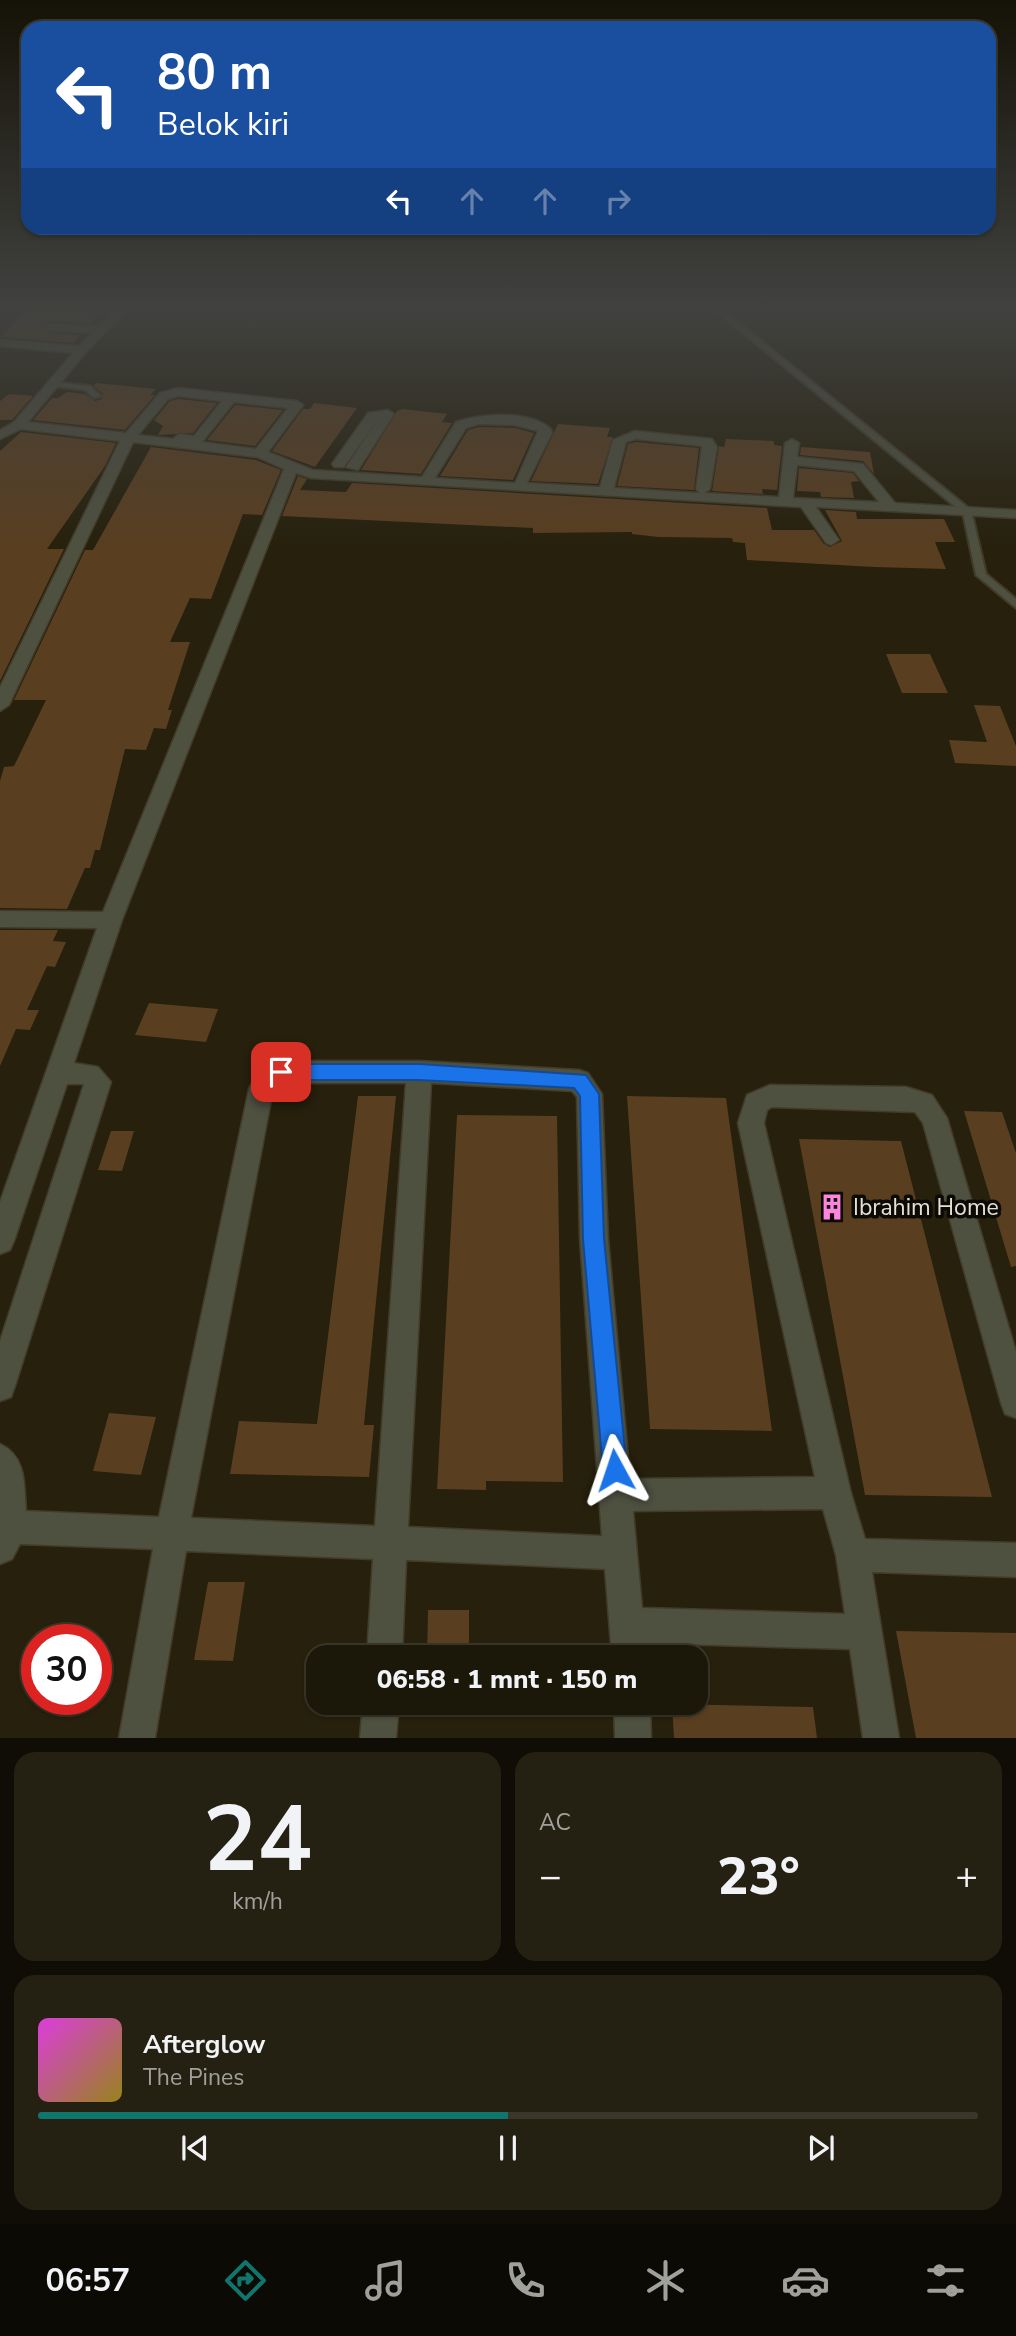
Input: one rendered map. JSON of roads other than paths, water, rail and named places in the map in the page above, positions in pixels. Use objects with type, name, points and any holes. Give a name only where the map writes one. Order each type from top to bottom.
[{"type":"street","points":[[3,434],[22,421],[51,387]]},
{"type":"street","points":[[0,705],[131,436],[170,393],[297,405],[262,451]]},
{"type":"street","points":[[197,440],[232,397]]},
{"type":"street","points":[[428,479],[461,425],[482,420],[534,424],[544,429],[545,433],[521,481]]},
{"type":"street","points":[[22,421],[262,451],[302,468],[355,470]]},
{"type":"street","points":[[607,489],[620,440],[635,435],[707,442],[710,447],[703,489]]},
{"type":"street","points":[[131,436],[197,440],[262,451],[302,468],[355,470],[428,479],[888,503],[968,512],[1016,514]]},
{"type":"street","points":[[792,443],[792,499]]},
{"type":"street","points":[[791,460],[858,467],[888,503]]},
{"type":"street","points":[[0,1241],[111,920],[302,468]]},
{"type":"street","points":[[428,479],[521,481],[607,489],[703,489],[792,499],[831,540]]},
{"type":"street","points":[[0,919],[111,920]]},
{"type":"street","points":[[136,1738],[172,1534],[261,1089],[267,1078],[281,1072],[419,1072],[579,1081],[589,1094],[594,1239],[629,1641],[864,1632]]},
{"type":"street","points":[[385,1645],[419,1072]]},
{"type":"street","points":[[0,1386],[99,1082],[89,1074],[58,1073]]},
{"type":"street","points":[[881,1738],[853,1555],[835,1493],[751,1123],[756,1103],[770,1096],[906,1098],[923,1103],[934,1118],[1016,1403]]},
{"type":"street","points":[[0,1460],[7,1469],[5,1537],[172,1534],[621,1553]]},
{"type":"street","points":[[618,1495],[835,1493]]},
{"type":"street","points":[[853,1555],[1016,1560]]},
{"type":"street","points":[[378,1738],[380,1715]]},
{"type":"street","points":[[633,1715],[634,1738]]},
{"type":"lane","points":[[80,387],[87,388],[97,396]]},
{"type":"lane","points":[[814,387],[968,512],[981,575],[1016,605]]},
{"type":"place","name":"Ibrahim Home","points":[[832,1207]]}]
